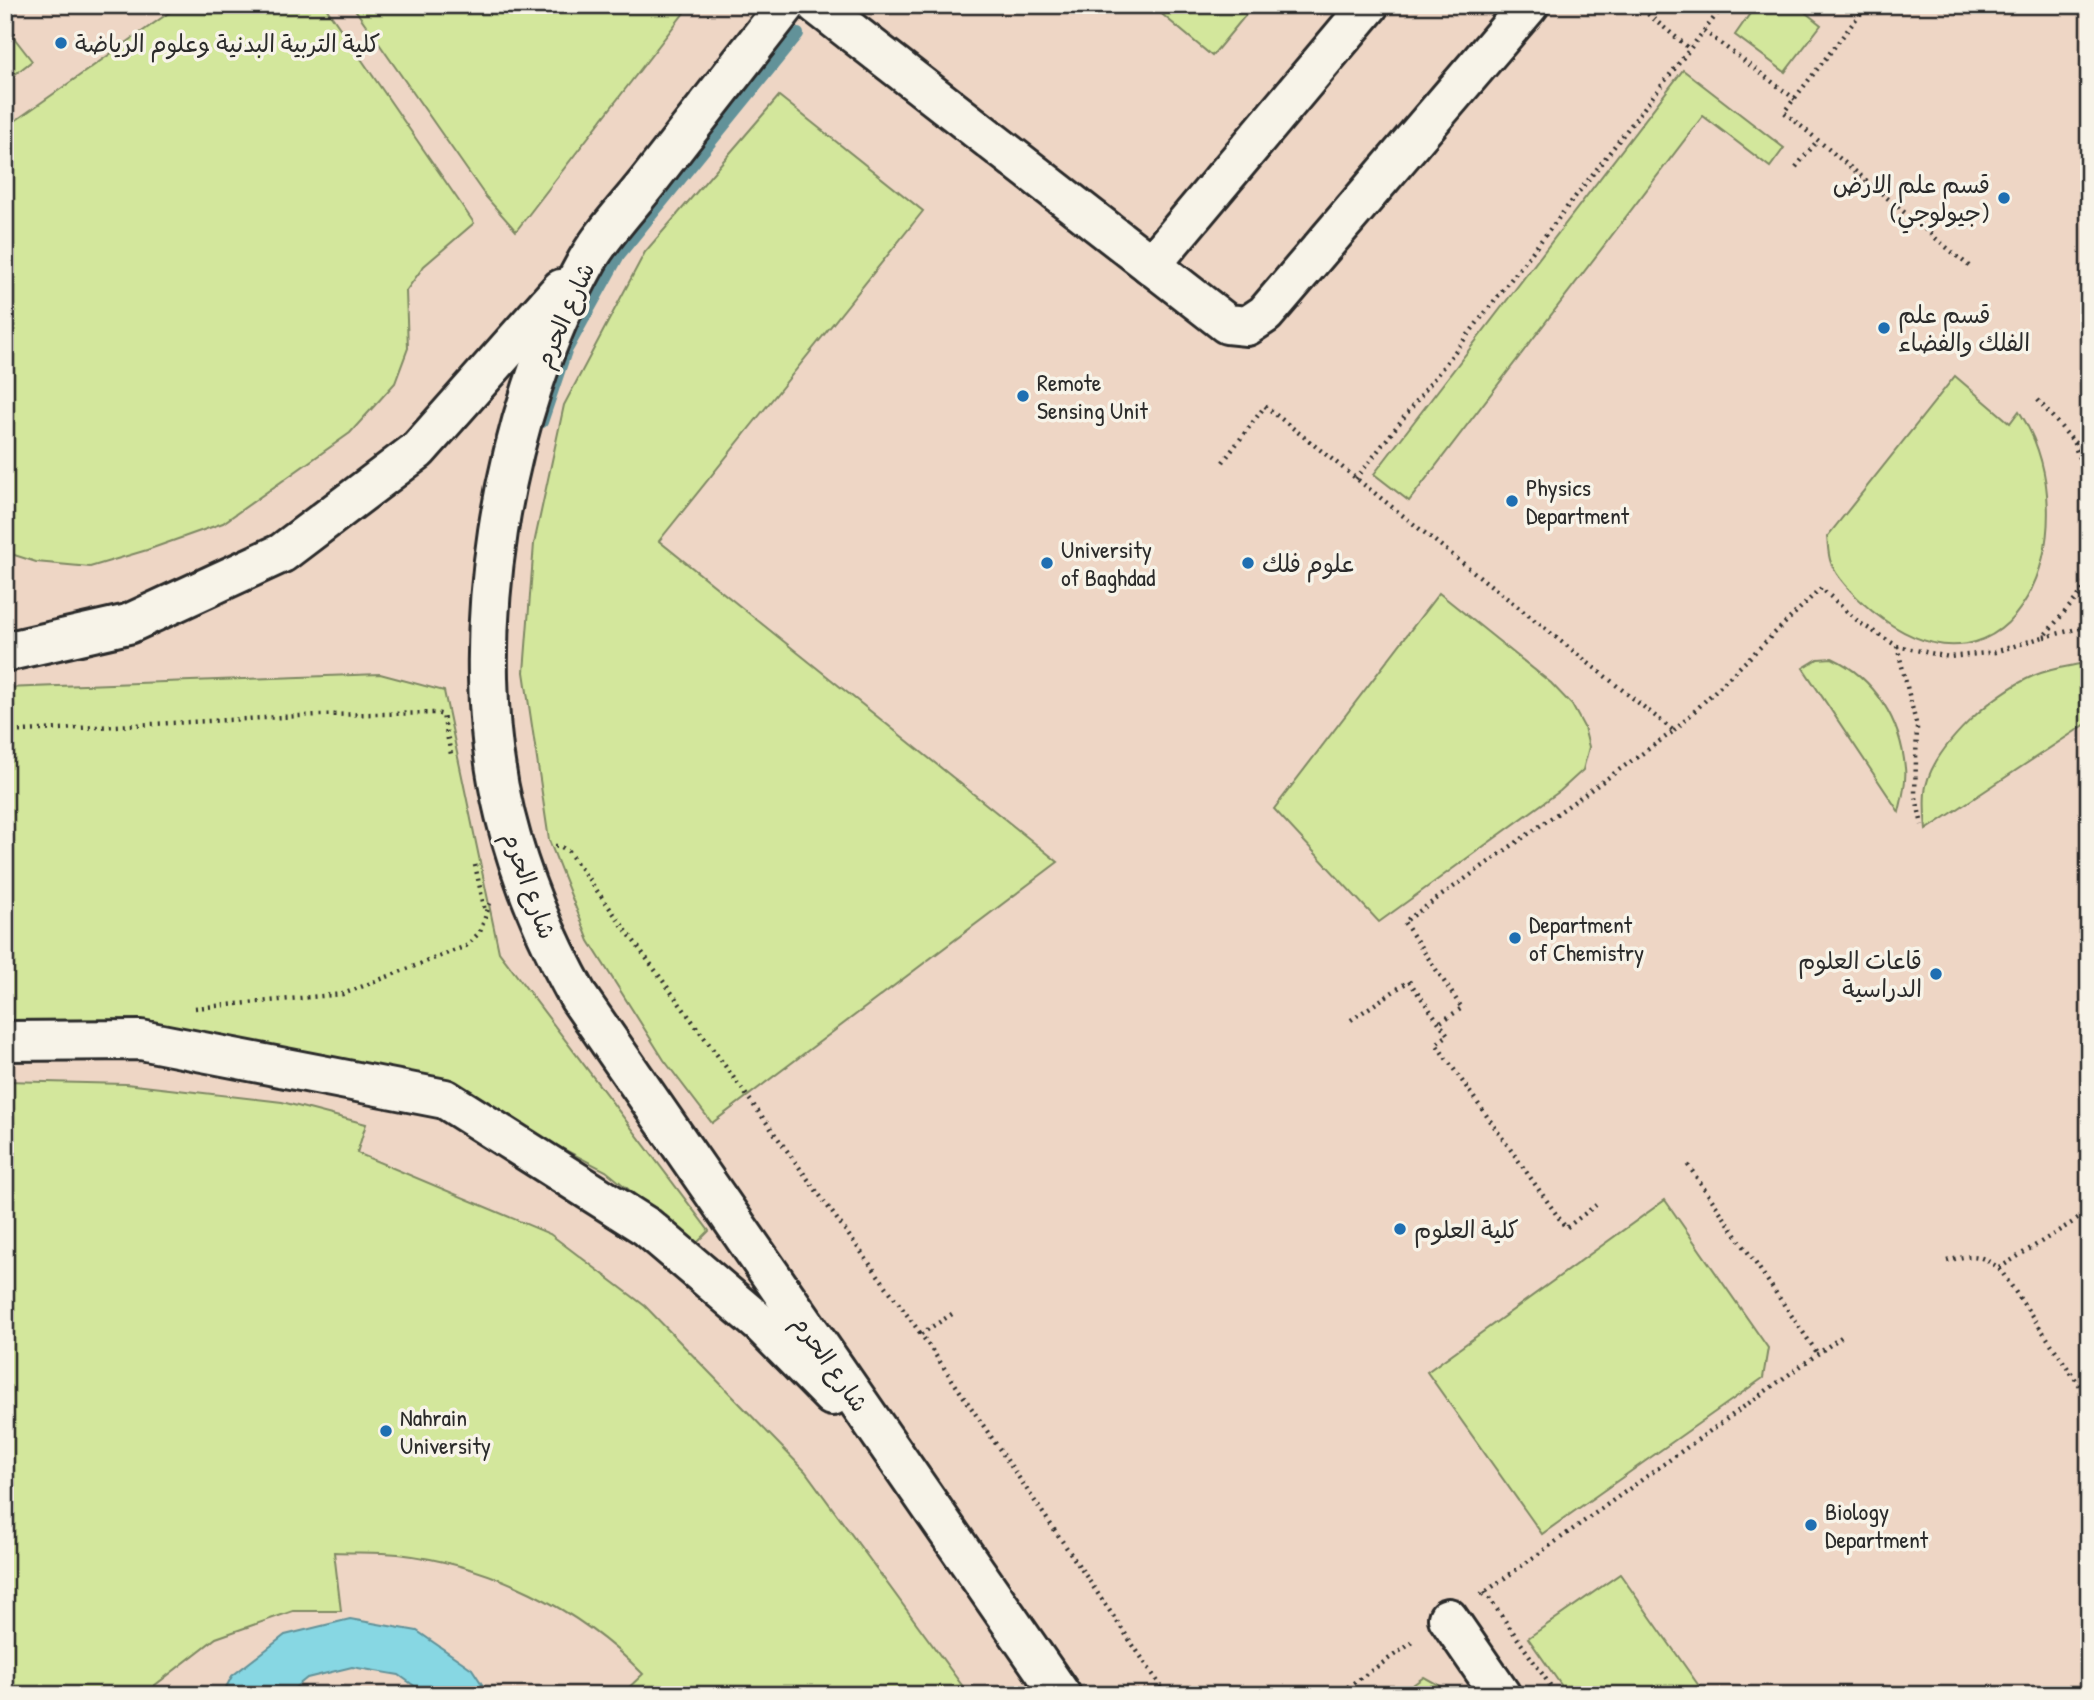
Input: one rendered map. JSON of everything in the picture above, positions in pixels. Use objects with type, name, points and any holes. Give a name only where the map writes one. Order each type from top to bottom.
[{"type":"street","name":"شارع الحرم","points":[[786,5],[588,259],[561,313],[539,368],[520,425],[496,543],[490,603],[490,713],[495,763],[517,860],[554,954],[579,998],[1060,1695]]},
{"type":"street","points":[[817,5],[1227,324],[1247,326],[1265,314],[1529,5]]},
{"type":"street","points":[[1151,265],[1369,5]]},
{"type":"street","points":[[5,652],[128,625],[282,553],[418,450],[588,259]]},
{"type":"street","points":[[5,1041],[141,1040],[445,1099],[647,1227],[761,1324],[909,1476]]},
{"type":"street","points":[[1448,1618],[1500,1695]]},
{"type":"path","points":[[1637,5],[1690,49]]},
{"type":"path","points":[[1356,479],[1724,5]]},
{"type":"path","points":[[1848,5],[1860,14]]},
{"type":"path","points":[[1866,5],[1784,112],[1969,266]]},
{"type":"path","points":[[1704,31],[1795,99]]},
{"type":"path","points":[[1797,167],[1818,140]]},
{"type":"path","points":[[2038,400],[2089,456]]},
{"type":"path","points":[[1223,462],[1265,406],[1674,731]]},
{"type":"path","points":[[2073,441],[2089,486]]},
{"type":"path","points":[[2043,637],[2082,592],[2089,567]]},
{"type":"path","points":[[1439,1023],[1462,1008],[1405,922],[1674,731],[1821,588],[1860,623],[1897,646],[1949,657],[1995,652],[2089,626]]},
{"type":"path","points":[[1897,646],[1917,727],[1915,793],[1922,825]]},
{"type":"path","points":[[5,732],[319,715],[440,713],[443,715],[451,754]]},
{"type":"path","points":[[517,860],[532,849],[560,846],[568,851],[921,1334],[1167,1695]]},
{"type":"path","points":[[190,1007],[343,994],[466,946],[480,932],[485,912],[474,859]]},
{"type":"path","points":[[1351,1020],[1409,981],[1448,1035],[1436,1044],[1566,1228],[1596,1205]]},
{"type":"path","points":[[1688,1165],[1818,1354]]},
{"type":"path","points":[[1999,1268],[2089,1212]]},
{"type":"path","points":[[1947,1261],[1980,1255],[1999,1268],[2089,1399]]},
{"type":"path","points":[[921,1334],[952,1314]]},
{"type":"path","points":[[1336,1695],[1485,1592],[1844,1335]]},
{"type":"path","points":[[1485,1592],[1558,1695]]},
{"type":"shaded area","name":"University of Baghdad","points":[[5,5],[2089,5],[2089,1695],[5,1695]]},
{"type":"green space","points":[[180,5],[324,5],[474,223],[424,266],[406,291],[408,348],[395,383],[350,433],[223,523],[90,567],[36,562],[5,552],[5,128]]},
{"type":"green space","points":[[352,5],[690,5],[516,231],[486,197]]},
{"type":"green space","points":[[1151,5],[1254,5],[1212,56]]},
{"type":"green space","points":[[1756,5],[1796,5],[1821,25],[1785,72],[1735,35]]},
{"type":"green space","points":[[5,26],[32,61],[5,82]]},
{"type":"green space","points":[[1683,70],[1784,148],[1770,167],[1703,116],[1409,501],[1374,474]]},
{"type":"green space","points":[[779,96],[923,211],[659,541],[1058,862],[712,1123],[664,1060],[589,941],[549,840],[524,672],[534,544],[564,405],[645,252]]},
{"type":"green space","points":[[1955,376],[2010,423],[2019,411],[2040,458],[2048,507],[2043,555],[2027,597],[2001,628],[1966,644],[1922,640],[1872,611],[1834,570],[1829,557],[1827,537]]},
{"type":"green space","points":[[1439,593],[1551,683],[1572,705],[1584,727],[1589,747],[1583,770],[1560,791],[1379,922],[1274,809]]},
{"type":"green space","points":[[1832,658],[1861,677],[1873,689],[1898,734],[1905,773],[1899,812],[1803,668],[1818,659]]},
{"type":"green space","points":[[2089,665],[2089,722],[1926,830],[1926,786],[1941,754],[1954,737],[1985,707],[2018,684],[2056,668]]},
{"type":"green space","points":[[380,674],[444,691],[499,952],[709,1231],[696,1244],[606,1171],[430,1080],[5,1024],[5,688]]},
{"type":"green space","name":"Nahrain University","points":[[5,1081],[126,1084],[282,1102],[366,1124],[357,1153],[550,1234],[645,1306],[805,1471],[969,1695],[621,1695],[643,1674],[590,1629],[531,1593],[467,1568],[433,1560],[390,1553],[334,1552],[341,1611],[293,1611],[216,1638],[154,1686],[149,1695],[5,1695]]},
{"type":"green space","points":[[1665,1200],[1768,1348],[1763,1378],[1542,1534],[1427,1372]]},
{"type":"green space","points":[[1620,1574],[1699,1686],[1687,1695],[1568,1695],[1528,1638]]},
{"type":"green space","points":[[1424,1677],[1444,1688],[1448,1695],[1399,1695]]},
{"type":"water","points":[[350,1619],[417,1631],[472,1669],[489,1695],[427,1695],[399,1675],[352,1667],[307,1678],[286,1695],[222,1695],[232,1676],[285,1635]]},
{"type":"waterway","points":[[542,422],[566,351],[619,255],[798,34]]},
{"type":"place","name":"كلية التربية البدنية وعلوم الرياضة","points":[[61,43]]},
{"type":"place","name":"قسم علم الارض (جيولوجي)","points":[[2004,198]]},
{"type":"place","name":"قسم علم الفلك والفضاء","points":[[1884,328]]},
{"type":"place","name":"Remote Sensing Unit","points":[[1023,396]]},
{"type":"place","name":"Physics Department","points":[[1512,501]]},
{"type":"place","name":"University of Baghdad","points":[[1047,563]]},
{"type":"place","name":"علوم فلك","points":[[1248,563]]},
{"type":"place","name":"Department of Chemistry","points":[[1515,938]]},
{"type":"place","name":"قاعات العلوم الدراسية","points":[[1936,974]]},
{"type":"place","name":"كلية العلوم","points":[[1400,1229]]},
{"type":"place","name":"Nahrain University","points":[[386,1431]]},
{"type":"place","name":"Biology Department","points":[[1811,1525]]}]
